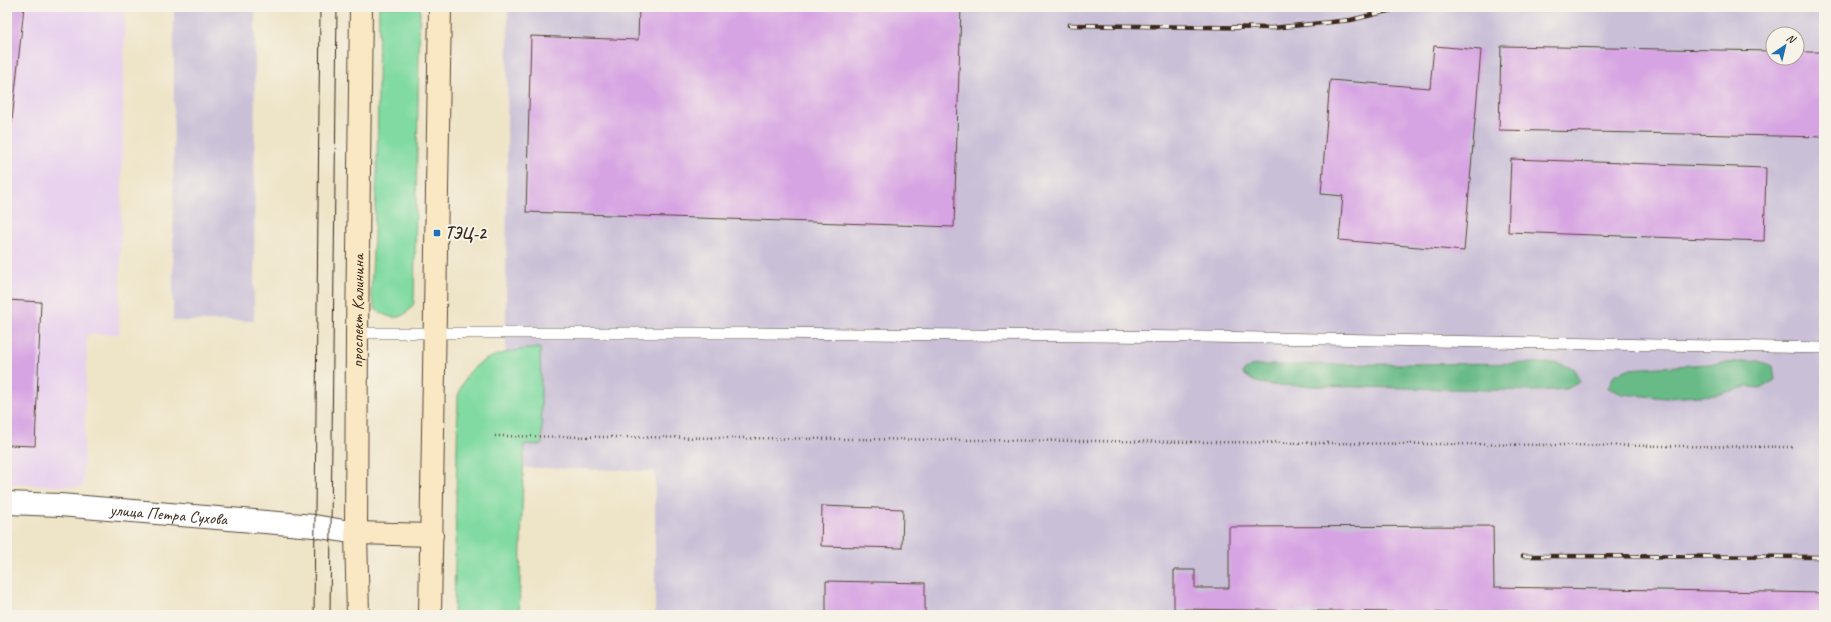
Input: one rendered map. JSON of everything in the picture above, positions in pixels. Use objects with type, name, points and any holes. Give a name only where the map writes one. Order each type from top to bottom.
[{"type":"main road","name":"проспект Калинина","points":[[358,615],[356,533],[361,7]]},
{"type":"main road","points":[[430,615],[440,7]]},
{"type":"main road","points":[[356,533],[432,535]]},
{"type":"street","name":"улица Петра Сухова","points":[[7,502],[60,505],[330,528],[356,533]]},
{"type":"lane","points":[[357,333],[755,333],[1189,337],[1824,348]]},
{"type":"path","points":[[495,436],[1792,447]]},
{"type":"shaded area","points":[[7,7],[125,7],[119,334],[87,334],[83,487],[7,484]]},
{"type":"shaded area","points":[[174,7],[255,7],[254,321],[173,321]]},
{"type":"shaded area","points":[[508,7],[1824,7],[1824,615],[655,615],[655,471],[505,467]]},
{"type":"green space","points":[[379,7],[420,7],[414,303],[406,314],[396,317],[391,317],[375,309],[371,294],[377,172]]},
{"type":"green space","points":[[540,348],[542,445],[524,444],[519,615],[454,615],[458,396],[463,383],[470,372],[487,359],[508,352]]},
{"type":"green space","points":[[1758,361],[1773,366],[1775,380],[1761,388],[1746,387],[1715,395],[1666,398],[1622,394],[1608,388],[1614,375],[1628,369]]},
{"type":"green space","points":[[1558,363],[1574,369],[1580,382],[1566,389],[1537,391],[1270,385],[1255,382],[1242,373],[1250,366],[1258,365]]},
{"type":"building","points":[[7,7],[24,7],[11,130],[7,129]]},
{"type":"building","points":[[639,7],[961,7],[954,227],[526,212],[531,36],[638,40]]},
{"type":"building","points":[[1147,7],[1147,9],[1113,8]]},
{"type":"building","points":[[1434,46],[1481,50],[1464,251],[1339,240],[1343,196],[1321,194],[1330,80],[1430,88]]},
{"type":"building","points":[[1501,46],[1765,51],[1765,66],[1805,66],[1805,52],[1824,52],[1824,137],[1499,130]]},
{"type":"building","points":[[1511,159],[1766,168],[1764,241],[1508,232]]},
{"type":"building","points":[[7,300],[41,302],[35,446],[7,445]]},
{"type":"building","points":[[822,506],[903,509],[902,548],[821,546]]},
{"type":"building","points":[[1493,526],[1494,587],[1824,593],[1824,615],[1618,615],[1174,609],[1174,570],[1195,570],[1195,588],[1229,588],[1229,527]]},
{"type":"building","points":[[826,581],[925,583],[925,615],[826,615]]},
{"type":"tram line","points":[[314,615],[320,7]]},
{"type":"tram line","points":[[330,615],[337,7]]},
{"type":"railway","points":[[1069,25],[1272,28],[1351,20],[1404,7]]},
{"type":"railway","points":[[1523,556],[1824,557]]},
{"type":"place","name":"ТЭЦ-2","points":[[437,233]]}]
